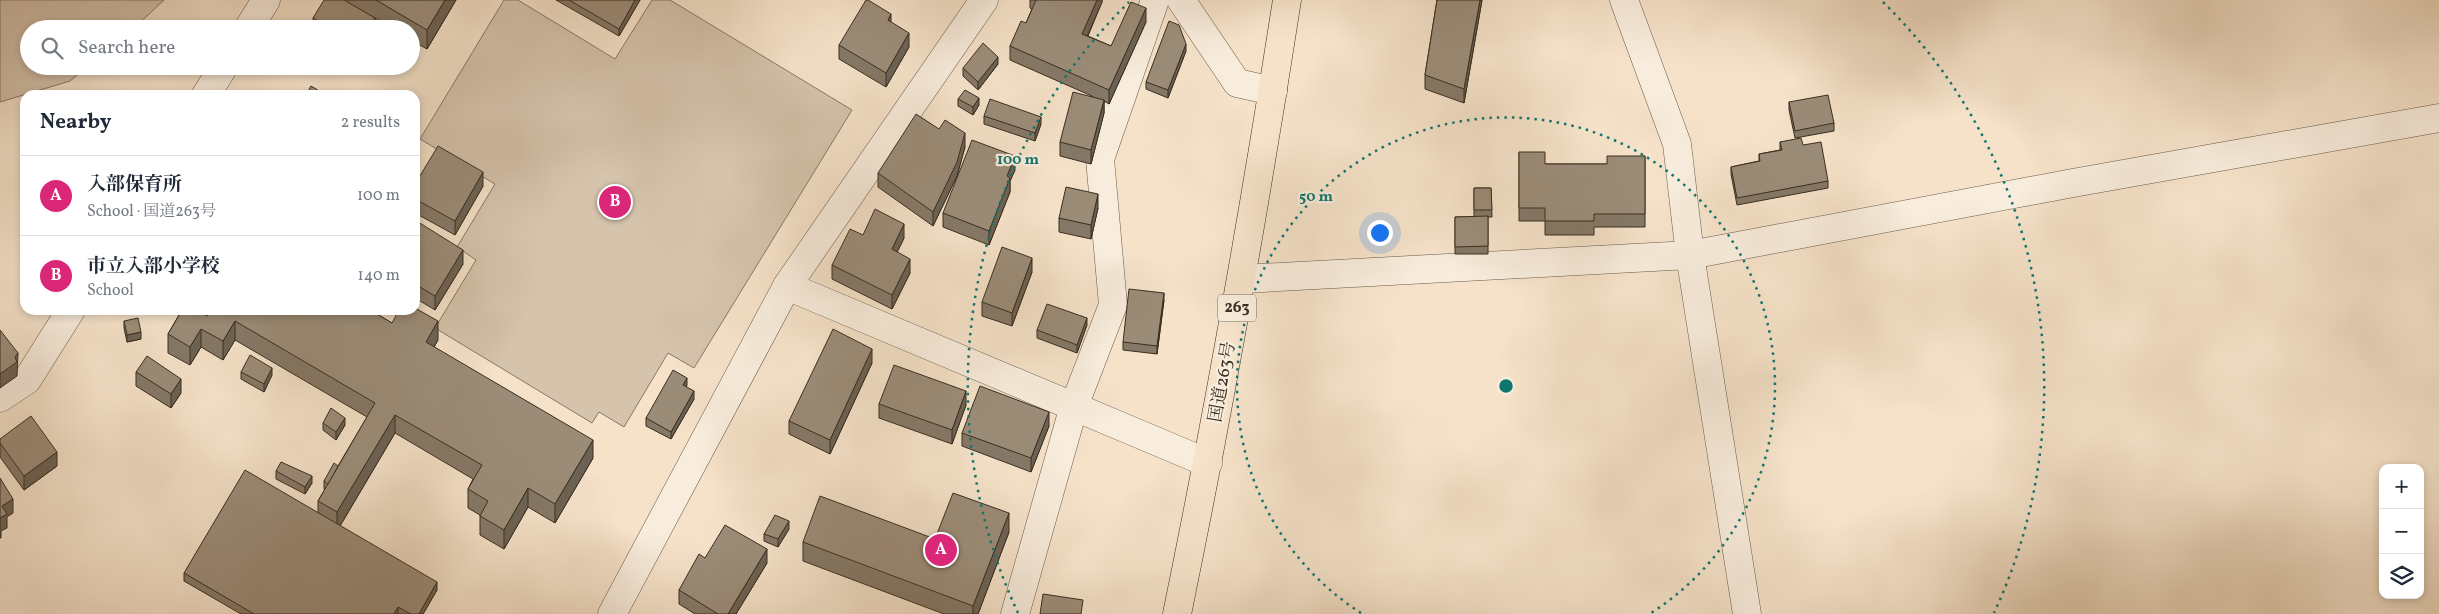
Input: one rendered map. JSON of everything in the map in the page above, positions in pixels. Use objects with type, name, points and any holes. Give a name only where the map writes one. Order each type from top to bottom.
[{"type":"highway","name":"国道263号","points":[[1177,614],[1208,463],[1242,279],[1287,0]]},
{"type":"street","points":[[254,20],[266,0]]},
{"type":"street","points":[[612,614],[786,286],[984,0]]},
{"type":"street","points":[[1015,614],[1074,406],[1114,305],[1100,159],[1155,0]]},
{"type":"street","points":[[1181,0],[1237,83],[1273,91]]},
{"type":"street","points":[[1624,0],[1677,144],[1690,256],[1747,614]]},
{"type":"street","points":[[209,90],[218,75]]},
{"type":"street","points":[[1242,279],[1690,256],[2073,183],[2439,118]]},
{"type":"street","points":[[786,286],[1208,463]]},
{"type":"street","points":[[0,398],[27,380],[68,315]]},
{"type":"shaded area","points":[[0,0],[164,0],[143,20],[20,20],[20,75],[77,75],[70,81],[40,90],[20,90],[20,96],[0,102]]},
{"type":"shaded area","points":[[504,0],[518,0],[615,59],[652,0],[670,0],[852,110],[694,368],[668,353],[624,427],[599,412],[592,423],[435,328],[476,260],[457,247],[495,184],[420,139]]},
{"type":"building","points":[[324,0],[344,0],[375,18],[374,20],[316,20],[313,18]]},
{"type":"building","points":[[376,0],[445,0],[427,30],[420,26],[420,20],[410,20]]},
{"type":"building","points":[[569,0],[635,0],[619,29]]},
{"type":"building","points":[[866,0],[891,14],[888,20],[909,33],[886,73],[839,45]]},
{"type":"building","points":[[1036,0],[1097,0],[1082,34],[1111,46],[1131,2],[1146,8],[1109,90],[1010,46],[1021,21],[1026,23]]},
{"type":"building","points":[[1437,0],[1480,0],[1464,89],[1425,75]]},
{"type":"building","points":[[1169,21],[1179,25],[1186,44],[1168,90],[1146,82]]},
{"type":"building","points":[[983,43],[998,57],[978,82],[963,68]]},
{"type":"building","points":[[311,86],[318,90],[309,90]]},
{"type":"building","points":[[965,90],[979,98],[973,107],[958,99]]},
{"type":"building","points":[[1073,92],[1104,100],[1091,150],[1060,142]]},
{"type":"building","points":[[1828,95],[1834,123],[1795,131],[1789,102]]},
{"type":"building","points":[[990,99],[1041,117],[1035,133],[984,116]]},
{"type":"building","points":[[916,114],[939,129],[945,120],[965,133],[957,162],[933,212],[878,173]]},
{"type":"building","points":[[1801,138],[1803,145],[1821,142],[1828,181],[1737,198],[1731,167],[1760,161],[1759,154],[1782,150],[1780,142]]},
{"type":"building","points":[[972,140],[1015,156],[1007,176],[1010,178],[989,231],[943,213]]},
{"type":"building","points":[[438,146],[483,172],[455,221],[420,202],[420,176]]},
{"type":"building","points":[[1519,152],[1545,152],[1545,164],[1607,164],[1607,156],[1645,156],[1645,214],[1594,214],[1594,221],[1545,221],[1545,208],[1519,208]]},
{"type":"building","points":[[1066,187],[1098,194],[1091,225],[1059,218]]},
{"type":"building","points":[[1474,188],[1491,188],[1492,210],[1474,210]]},
{"type":"building","points":[[875,209],[904,224],[892,249],[910,259],[892,295],[832,265],[850,229],[863,235]]},
{"type":"building","points":[[1488,216],[1488,246],[1455,247],[1455,217]]},
{"type":"building","points":[[420,223],[463,250],[435,296],[420,287]]},
{"type":"building","points":[[1002,247],[1032,258],[1012,313],[982,302]]},
{"type":"building","points":[[1129,289],[1164,293],[1157,346],[1123,342]]},
{"type":"building","points":[[1047,304],[1087,318],[1077,345],[1037,330]]},
{"type":"building","points":[[420,311],[438,321],[426,342],[593,440],[555,504],[528,488],[504,530],[480,516],[488,501],[468,489],[482,465],[395,415],[337,512],[318,501],[375,403],[235,321],[223,341],[201,329],[190,347],[168,334],[179,315],[378,315],[392,323],[396,315],[420,315]]},
{"type":"building","points":[[138,318],[141,332],[127,335],[124,321]]},
{"type":"building","points":[[833,329],[872,349],[830,440],[789,421]]},
{"type":"building","points":[[0,330],[18,353],[15,357],[17,362],[0,374]]},
{"type":"building","points":[[250,355],[272,368],[264,384],[241,372]]},
{"type":"building","points":[[147,356],[181,379],[171,394],[136,372]]},
{"type":"building","points":[[894,365],[966,391],[952,430],[879,404]]},
{"type":"building","points":[[673,370],[687,378],[683,385],[694,391],[671,432],[646,418]]},
{"type":"building","points":[[980,386],[1049,412],[1031,458],[962,433]]},
{"type":"building","points":[[331,408],[345,418],[336,432],[323,423]]},
{"type":"building","points":[[31,416],[57,452],[24,476],[0,443],[0,439]]},
{"type":"building","points":[[281,462],[312,476],[305,487],[276,471]]},
{"type":"building","points":[[334,463],[338,466],[328,484],[324,481]]},
{"type":"building","points":[[245,470],[437,582],[419,614],[411,614],[398,607],[394,614],[254,614],[184,573]]},
{"type":"building","points":[[0,478],[13,499],[2,506],[7,514],[0,518]]},
{"type":"building","points":[[953,493],[1009,513],[973,606],[803,542],[820,496],[935,539]]},
{"type":"building","points":[[775,515],[789,521],[778,539],[764,534]]},
{"type":"building","points":[[725,525],[767,549],[728,614],[718,614],[679,590],[699,554],[705,558]]},
{"type":"building","points":[[1043,594],[1083,600],[1081,614],[1040,614]]},
{"type":"place","name":"市立入部小学校","points":[[615,202]]},
{"type":"place","name":"入部保育所","points":[[941,550]]}]
